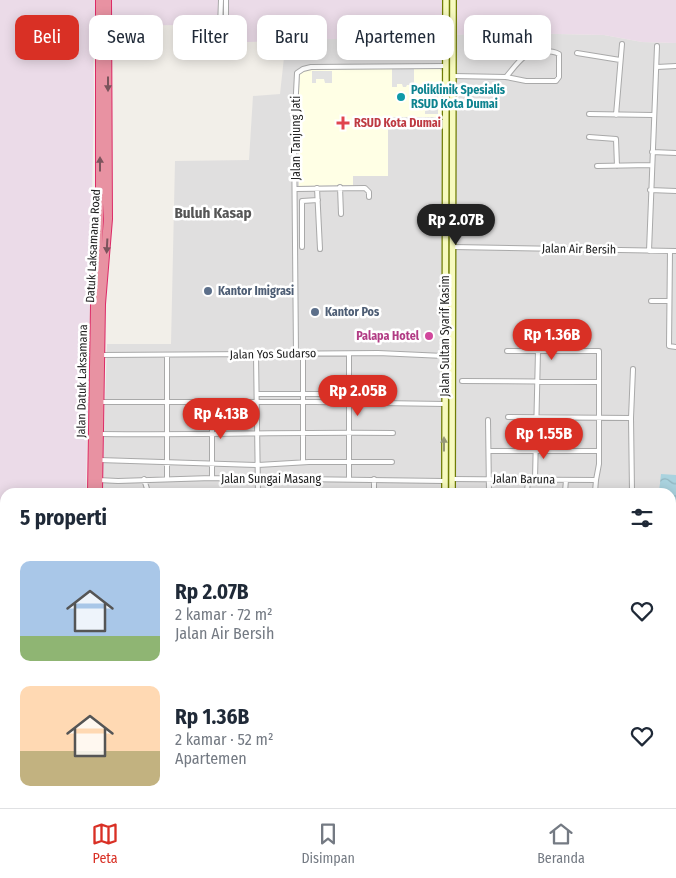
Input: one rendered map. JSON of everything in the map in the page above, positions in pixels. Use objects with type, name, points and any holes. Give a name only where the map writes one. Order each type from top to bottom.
[{"type":"highway","name":"Jalan Datuk Laksamana","points":[[92,488],[96,455],[100,202],[100,0]]},
{"type":"highway","name":"Datuk Laksamana Road","points":[[98,488],[96,455],[100,434],[101,355],[98,304],[108,220],[107,0]]},
{"type":"street","points":[[220,0],[220,27],[224,30],[226,27],[226,0]]},
{"type":"street","name":"Jalan Sultan Syarif Kasim","points":[[446,0],[449,202],[453,247],[458,381],[452,488]]},
{"type":"street","name":"Jalan Sultan Syarif Kasim","points":[[445,488],[444,356],[453,76],[453,0]]},
{"type":"street","points":[[616,115],[622,44]]},
{"type":"street","points":[[648,251],[657,46]]},
{"type":"street","points":[[453,76],[506,77],[526,81],[558,80],[559,54],[551,51],[533,52],[523,57],[506,77]]},
{"type":"street","points":[[576,53],[620,60]]},
{"type":"street","name":"Jalan Tanjung Jati","points":[[296,354],[296,76],[299,71],[311,67],[446,66]]},
{"type":"street","points":[[657,67],[676,66]]},
{"type":"street","points":[[589,114],[653,115]]},
{"type":"street","points":[[589,137],[616,139],[617,166]]},
{"type":"street","points":[[652,152],[676,153]]},
{"type":"street","points":[[597,166],[651,165]]},
{"type":"street","points":[[340,187],[340,214]]},
{"type":"street","points":[[296,188],[365,188],[369,192],[369,198]]},
{"type":"street","points":[[317,188],[320,249]]},
{"type":"street","points":[[650,190],[676,191]]},
{"type":"street","points":[[302,247],[302,201],[318,200]]},
{"type":"street","name":"Jalan Air Bersih","points":[[453,247],[676,251]]},
{"type":"street","points":[[670,251],[669,346],[676,347]]},
{"type":"street","points":[[651,301],[668,301]]},
{"type":"street","points":[[507,351],[598,350],[599,472],[595,488]]},
{"type":"street","points":[[535,479],[538,351]]},
{"type":"street","name":"Jalan Yos Sudarso","points":[[101,355],[378,353],[444,356]]},
{"type":"street","points":[[303,354],[303,462]]},
{"type":"street","points":[[349,354],[349,479]]},
{"type":"street","points":[[256,355],[258,488]]},
{"type":"street","points":[[167,356],[167,479]]},
{"type":"street","points":[[632,488],[631,418],[633,369]]},
{"type":"street","points":[[458,381],[598,382]]},
{"type":"street","points":[[286,393],[286,402]]},
{"type":"street","points":[[315,393],[315,402]]},
{"type":"street","points":[[258,394],[349,394]]},
{"type":"street","points":[[100,402],[445,404]]},
{"type":"street","points":[[212,402],[212,478]]},
{"type":"street","points":[[508,417],[631,418]]},
{"type":"street","points":[[488,420],[489,488]]},
{"type":"street","points":[[100,434],[393,433]]},
{"type":"street","points":[[489,451],[599,451]]},
{"type":"street","points":[[96,455],[168,463],[258,465],[303,462],[392,462]]},
{"type":"street","name":"Jalan Sungai Masang","points":[[98,480],[212,478],[444,481]]},
{"type":"street","points":[[144,479],[147,488]]},
{"type":"street","points":[[374,479],[374,488]]},
{"type":"street","name":"Jalan Baruna","points":[[452,479],[596,480]]},
{"type":"street","points":[[527,488],[528,480]]},
{"type":"street","points":[[565,488],[566,480]]},
{"type":"shaded area","points":[[0,0],[676,0],[676,43],[642,42],[604,35],[551,34],[551,15],[464,15],[464,35],[454,35],[454,15],[337,15],[337,39],[327,39],[327,15],[257,15],[257,42],[248,42],[247,15],[173,15],[173,25],[163,25],[163,15],[89,15],[89,60],[93,60],[94,98],[86,488],[0,488]]},
{"type":"shaded area","points":[[464,34],[464,60],[551,60],[551,34],[604,35],[642,42],[676,43],[676,488],[102,488],[107,344],[171,344],[175,161],[249,160],[253,96],[280,94],[284,60],[327,60],[327,38],[337,38],[337,60],[454,60],[454,35]]},
{"type":"shaded area","name":"RSUD Kota Dumai","points":[[438,67],[442,71],[442,117],[388,117],[388,176],[353,176],[353,185],[299,186],[300,74],[306,70]]},
{"type":"shaded area","points":[[392,68],[414,68],[414,85],[403,87],[402,84],[397,84],[397,87],[392,87]]},
{"type":"shaded area","points":[[312,71],[332,71],[332,83],[325,83],[324,79],[316,79],[316,83],[312,83]]},
{"type":"shaded area","points":[[428,84],[438,84],[438,114],[425,114],[425,111],[428,110]]},
{"type":"water","points":[[661,474],[676,475],[676,488],[659,488]]},
{"type":"place","name":"Poliklinik Spesialis RSUD Kota Dumai","points":[[401,97]]},
{"type":"place","name":"RSUD Kota Dumai","points":[[343,123]]},
{"type":"place","name":"Kantor Imigrasi","points":[[208,291]]},
{"type":"place","name":"Kantor Pos","points":[[315,312]]},
{"type":"place","name":"Palapa Hotel","points":[[429,336]]},
{"type":"district","name":"Buluh Kasap","points":[[213,213]]}]
